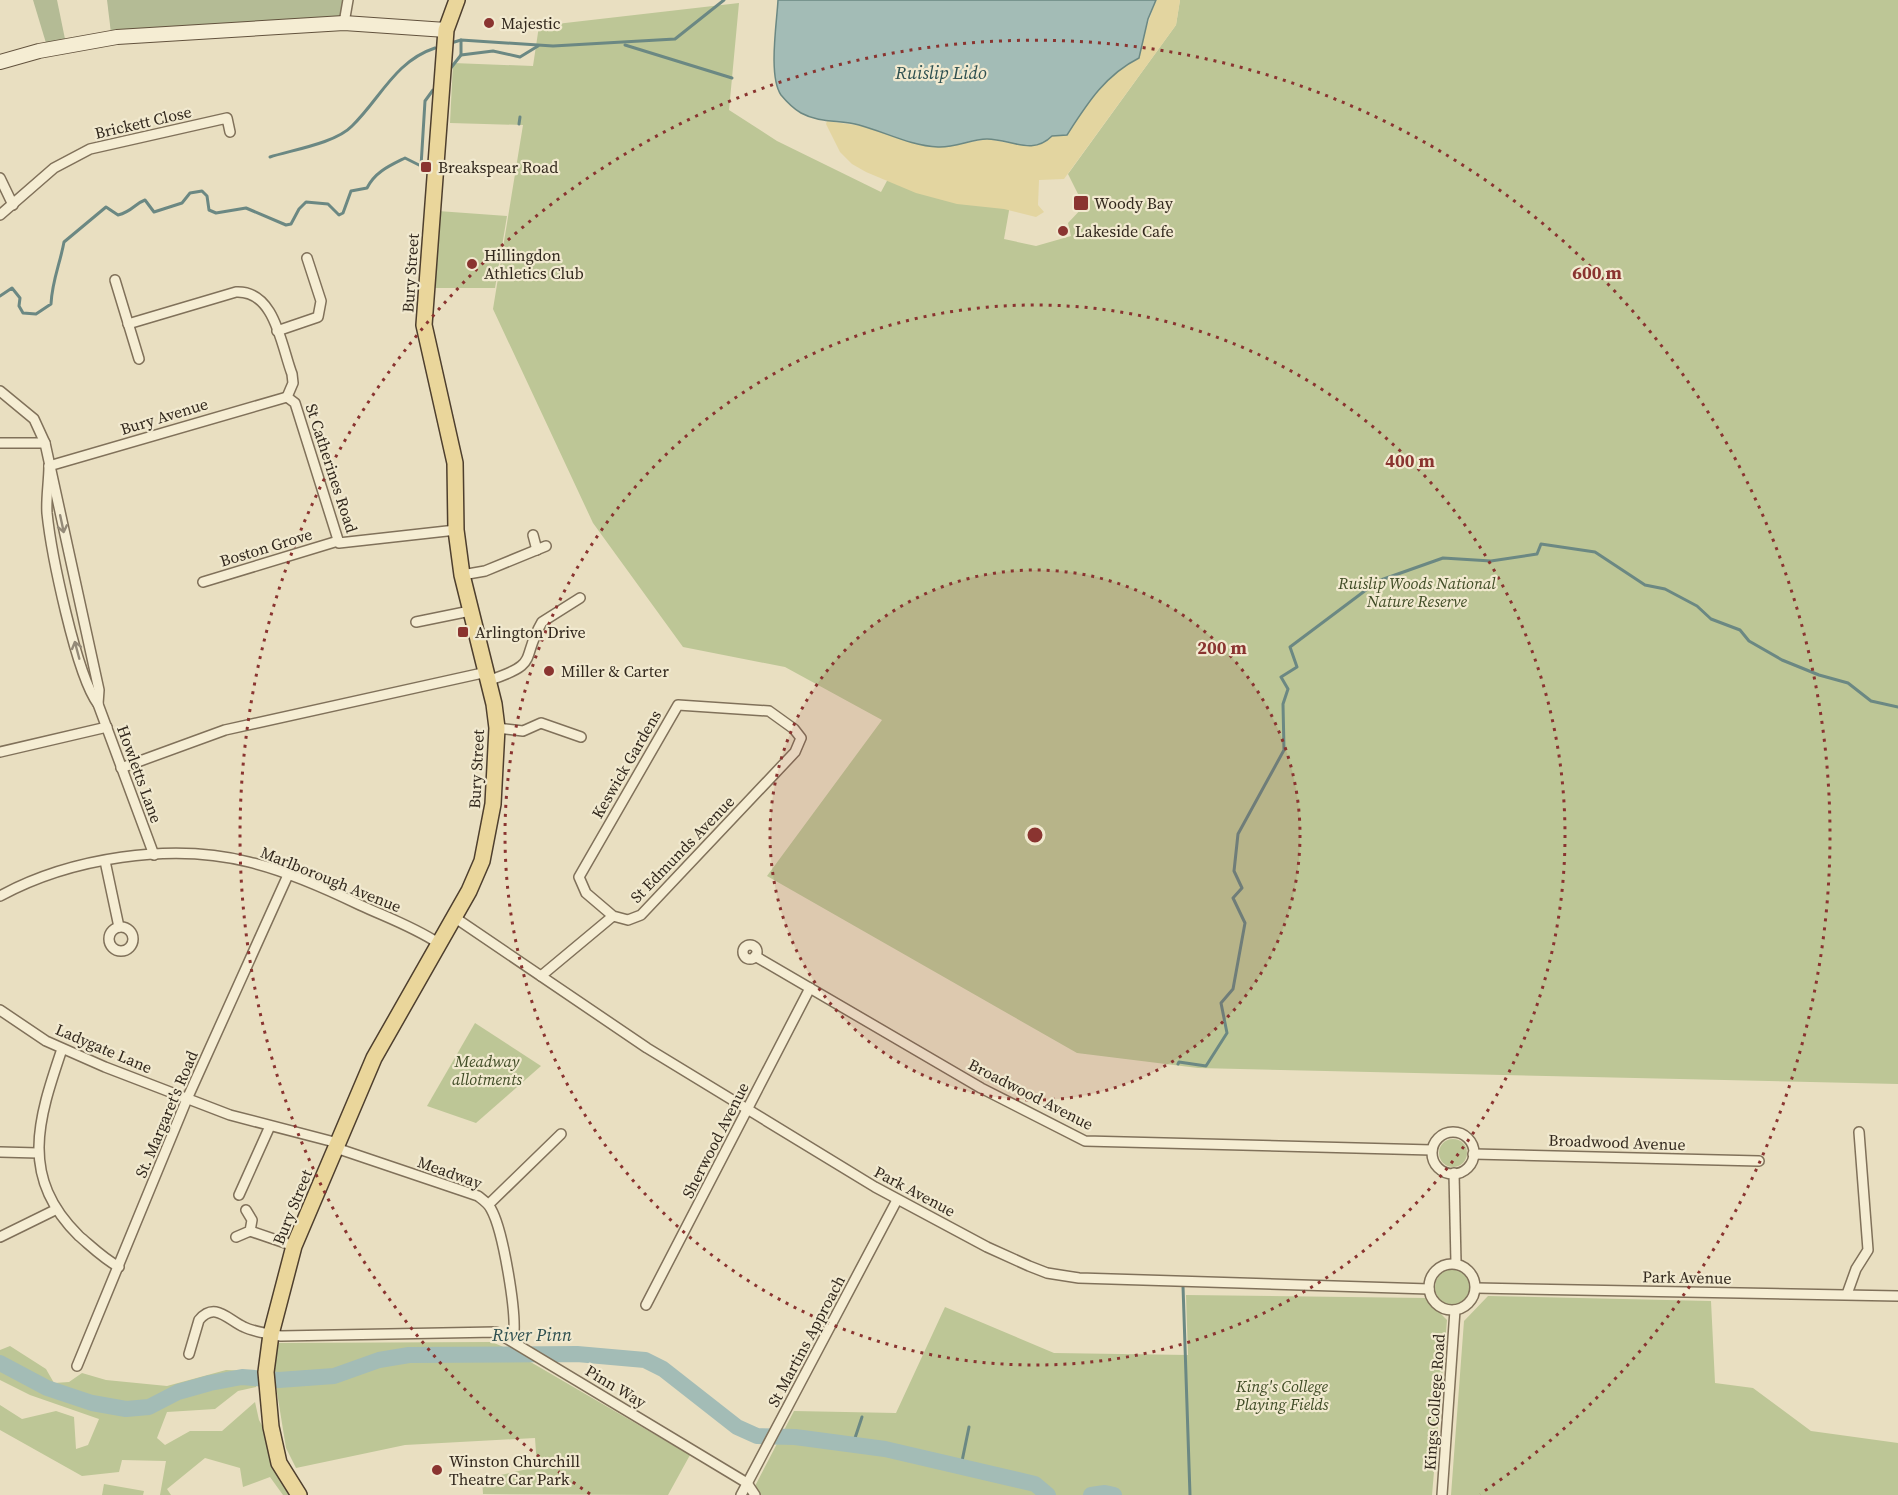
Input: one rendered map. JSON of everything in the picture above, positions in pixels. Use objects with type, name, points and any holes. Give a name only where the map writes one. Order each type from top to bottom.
[{"type":"main road","name":"Bury Street","points":[[299,1495],[279,1463],[267,1394],[266,1372],[270,1334],[294,1246],[374,1058],[454,917],[482,861],[489,836],[496,772],[497,728],[489,676],[462,575],[456,530],[455,463],[424,325],[446,30],[457,0]]},
{"type":"street","points":[[344,23],[348,0]]},
{"type":"street","points":[[0,62],[48,50],[117,38],[344,23],[446,30]]},
{"type":"street","name":"Brickett Close","points":[[0,215],[54,168],[90,149],[227,118],[230,132]]},
{"type":"street","points":[[0,178],[13,205]]},
{"type":"street","points":[[277,331],[318,317],[321,301],[307,258]]},
{"type":"street","points":[[115,280],[139,359]]},
{"type":"street","points":[[128,324],[245,291],[255,294],[267,305],[293,382],[287,397]]},
{"type":"street","name":"Howletts Lane","points":[[0,391],[34,419],[45,443],[81,617],[99,690],[98,704]]},
{"type":"street","name":"St Catherines Road","points":[[287,397],[295,403],[338,541],[342,545],[456,530]]},
{"type":"street","name":"Bury Avenue","points":[[49,466],[287,397]]},
{"type":"street","points":[[0,443],[45,443]]},
{"type":"street","name":"Howletts Lane","points":[[49,466],[47,512],[69,620],[89,692],[98,704],[154,855]]},
{"type":"street","points":[[462,575],[485,571],[542,548],[532,535]]},
{"type":"street","name":"Boston Grove","points":[[203,582],[338,541]]},
{"type":"street","points":[[121,768],[225,730],[520,669],[531,654],[542,622],[581,596]]},
{"type":"street","points":[[416,622],[470,610]]},
{"type":"street","points":[[69,620],[81,617]]},
{"type":"street","name":"Keswick Gardens","points":[[613,916],[586,893],[579,877],[678,705],[769,711],[794,729],[801,738]]},
{"type":"street","points":[[497,728],[523,731],[541,723],[581,737]]},
{"type":"street","points":[[0,752],[107,727]]},
{"type":"street","name":"St Edmunds Avenue","points":[[613,916],[628,920],[641,915],[795,752],[801,738]]},
{"type":"street","name":"Marlborough Avenue","points":[[0,896],[51,873],[73,866],[154,855],[221,857],[247,861],[288,875],[345,898],[438,943]]},
{"type":"street","points":[[105,861],[119,927]]},
{"type":"street","name":"St. Margaret's Road","points":[[77,1366],[188,1099],[288,875]]},
{"type":"street","points":[[542,976],[613,916]]},
{"type":"street","name":"Park Avenue","points":[[454,917],[647,1048],[897,1200],[987,1247],[1047,1273],[1079,1278],[1429,1288]]},
{"type":"street","name":"Broadwood Avenue","points":[[755,956],[981,1088],[1085,1141],[1432,1150]]},
{"type":"street","name":"Sherwood Avenue","points":[[646,1305],[810,988]]},
{"type":"street","name":"Ladygate Lane","points":[[0,1010],[62,1049],[188,1099],[337,1146]]},
{"type":"street","points":[[62,1049],[45,1103],[38,1153],[42,1179],[55,1210],[88,1244],[119,1267]]},
{"type":"street","points":[[239,1195],[270,1125]]},
{"type":"street","points":[[1454,1132],[1467,1138],[1473,1154],[1467,1168],[1454,1173],[1440,1169],[1435,1164],[1432,1150],[1440,1136],[1454,1132]]},
{"type":"street","points":[[1847,1294],[1856,1269],[1868,1250],[1859,1132]]},
{"type":"street","points":[[489,1204],[561,1134]]},
{"type":"street","name":"Meadway","points":[[337,1146],[472,1194],[489,1204],[498,1229],[515,1320],[516,1343]]},
{"type":"street","points":[[0,1152],[38,1153]]},
{"type":"street","name":"Broadwood Avenue","points":[[1473,1154],[1760,1161]]},
{"type":"street","points":[[1454,1173],[1455,1263]]},
{"type":"street","name":"St Martins Approach","points":[[741,1495],[897,1200]]},
{"type":"street","points":[[0,1237],[55,1210]]},
{"type":"street","points":[[246,1210],[252,1220],[250,1231]]},
{"type":"street","points":[[236,1237],[250,1231],[294,1246]]},
{"type":"street","points":[[1455,1263],[1473,1275],[1476,1288],[1470,1303],[1455,1310],[1448,1310],[1435,1302],[1429,1288],[1432,1275],[1436,1270],[1455,1263]]},
{"type":"street","name":"Park Avenue","points":[[1476,1288],[1898,1296]]},
{"type":"street","name":"Kings College Road","points":[[1442,1495],[1455,1310]]},
{"type":"street","name":"Pinn Way","points":[[189,1354],[196,1327],[208,1312],[223,1313],[244,1327],[281,1336],[490,1332],[516,1343],[747,1483],[755,1495]]},
{"type":"green space","points":[[33,0],[57,0],[65,39],[46,43]]},
{"type":"green space","points":[[107,0],[345,0],[341,21],[111,33]]},
{"type":"green space","name":"Ruislip Woods National Nature Reserve","points":[[1180,0],[1898,0],[1898,1084],[1198,1068],[1077,1053],[767,876],[882,720],[785,667],[683,647],[593,523],[493,309],[523,125],[450,123],[453,63],[533,66],[539,26],[739,3],[729,110],[777,141],[881,192],[888,179],[1010,205],[1004,239],[1036,246],[1071,236],[1068,223],[1084,206],[1068,174],[1176,25]]},
{"type":"green space","name":"Hillingdon Athletics Club","points":[[438,211],[507,216],[495,288],[435,288]]},
{"type":"green space","name":"Meadway allotments","points":[[475,1023],[541,1066],[476,1123],[427,1106]]},
{"type":"green space","points":[[1453,1139],[1463,1143],[1467,1153],[1463,1163],[1453,1167],[1443,1163],[1439,1153],[1443,1143]]},
{"type":"green space","points":[[1453,1269],[1466,1274],[1471,1287],[1466,1300],[1453,1305],[1440,1300],[1435,1287],[1440,1274]]},
{"type":"green space","name":"King's College Playing Fields","points":[[1186,1295],[1425,1298],[1447,1320],[1432,1495],[761,1495],[755,1486],[794,1411],[896,1413],[945,1307],[1054,1353],[1188,1355]]},
{"type":"green space","points":[[1488,1296],[1711,1301],[1715,1383],[1753,1388],[1811,1431],[1898,1443],[1898,1495],[1451,1495],[1464,1321]]},
{"type":"green space","points":[[492,1342],[508,1349],[448,1353],[409,1351],[379,1357],[334,1372],[275,1377],[275,1343]]},
{"type":"green space","points":[[10,1346],[46,1369],[54,1383],[69,1382],[82,1373],[106,1380],[167,1386],[226,1370],[258,1371],[256,1387],[238,1391],[215,1409],[167,1412],[157,1438],[165,1445],[190,1431],[222,1431],[255,1402],[259,1420],[265,1431],[271,1466],[293,1495],[283,1495],[270,1477],[243,1487],[240,1468],[205,1458],[167,1489],[171,1495],[160,1495],[166,1461],[122,1460],[119,1472],[82,1476],[0,1430],[0,1405],[22,1419],[56,1411],[74,1417],[76,1449],[88,1445],[99,1419],[30,1395],[0,1380],[0,1350]]},
{"type":"green space","points":[[508,1353],[522,1357],[690,1455],[668,1495],[483,1494],[482,1479],[537,1467],[535,1438],[405,1445],[296,1468],[286,1448],[275,1380],[334,1376],[379,1360],[409,1355],[448,1357]]},
{"type":"green space","points":[[104,1484],[144,1491],[143,1495],[102,1495]]},
{"type":"sand","points":[[1156,0],[1180,0],[1176,25],[1064,179],[1039,180],[1038,205],[1044,212],[1036,217],[1004,209],[957,204],[916,193],[866,172],[852,164],[840,152],[826,124],[827,121],[862,126],[917,144],[940,147],[989,139],[1008,143],[1046,142],[1052,136],[1067,135],[1098,91],[1116,73],[1139,58],[1142,41]]},
{"type":"water","name":"Ruislip Lido","points":[[778,0],[1156,0],[1148,19],[1139,58],[1116,73],[1098,91],[1067,135],[1052,136],[1044,142],[1029,146],[987,139],[938,147],[908,141],[852,123],[822,120],[801,113],[790,105],[781,95],[775,75],[774,49]]},
{"type":"waterway","points":[[451,43],[461,40],[553,46],[675,39],[724,0]]},
{"type":"waterway","points":[[461,40],[461,55]]},
{"type":"waterway","points":[[625,45],[732,78]]},
{"type":"waterway","points":[[450,69],[461,55],[493,51],[520,57],[538,46]]},
{"type":"waterway","points":[[270,157],[313,145],[345,132],[399,71],[421,54],[435,48]]},
{"type":"waterway","points":[[0,296],[12,288],[20,298],[19,306],[23,313],[36,314],[51,304],[64,242],[106,207],[118,215],[145,200],[154,212],[182,203],[190,193],[202,191],[207,196],[209,210],[216,213],[246,208],[286,225],[291,224],[299,209],[306,202],[328,204],[339,215],[343,213],[351,191],[367,188],[374,178],[388,167],[405,158],[421,166],[425,101],[433,90]]},
{"type":"waterway","points":[[519,124],[520,117]]},
{"type":"waterway","points":[[1178,1064],[1179,1062],[1206,1066],[1227,1033],[1221,1003],[1233,989],[1245,923],[1233,898],[1242,888],[1234,871],[1238,834],[1284,750],[1283,704],[1288,689],[1281,677],[1297,667],[1290,647],[1378,581],[1443,558],[1491,561],[1537,554],[1541,544],[1595,552],[1645,585],[1665,589],[1697,606],[1711,619],[1740,630],[1749,641],[1782,660],[1819,675],[1848,683],[1871,701],[1898,707]]},
{"type":"waterway","points":[[1183,1286],[1190,1495]]},
{"type":"waterway","name":"River Pinn","points":[[0,1363],[47,1388],[92,1403],[126,1409],[149,1407],[178,1392],[210,1383],[242,1377],[279,1380],[334,1376],[379,1360],[409,1355],[577,1354],[645,1360],[663,1369],[737,1427],[757,1436],[795,1437],[885,1449],[1035,1484],[1048,1495]]},
{"type":"waterway","points":[[853,1444],[862,1417]]},
{"type":"waterway","points":[[961,1466],[969,1427]]},
{"type":"waterway","name":"River Pinn","points":[[1091,1495],[1105,1493],[1114,1495]]},
{"type":"place","name":"Majestic","points":[[489,23]]},
{"type":"place","name":"Breakspear Road","points":[[426,167]]},
{"type":"place","name":"Woody Bay","points":[[1081,203]]},
{"type":"place","name":"Lakeside Cafe","points":[[1063,231]]},
{"type":"place","name":"Hillingdon Athletics Club","points":[[472,264]]},
{"type":"place","name":"Arlington Drive","points":[[463,632]]},
{"type":"place","name":"Miller & Carter","points":[[549,671]]},
{"type":"place","name":"Winston Churchill Theatre Car Park","points":[[437,1470]]}]
